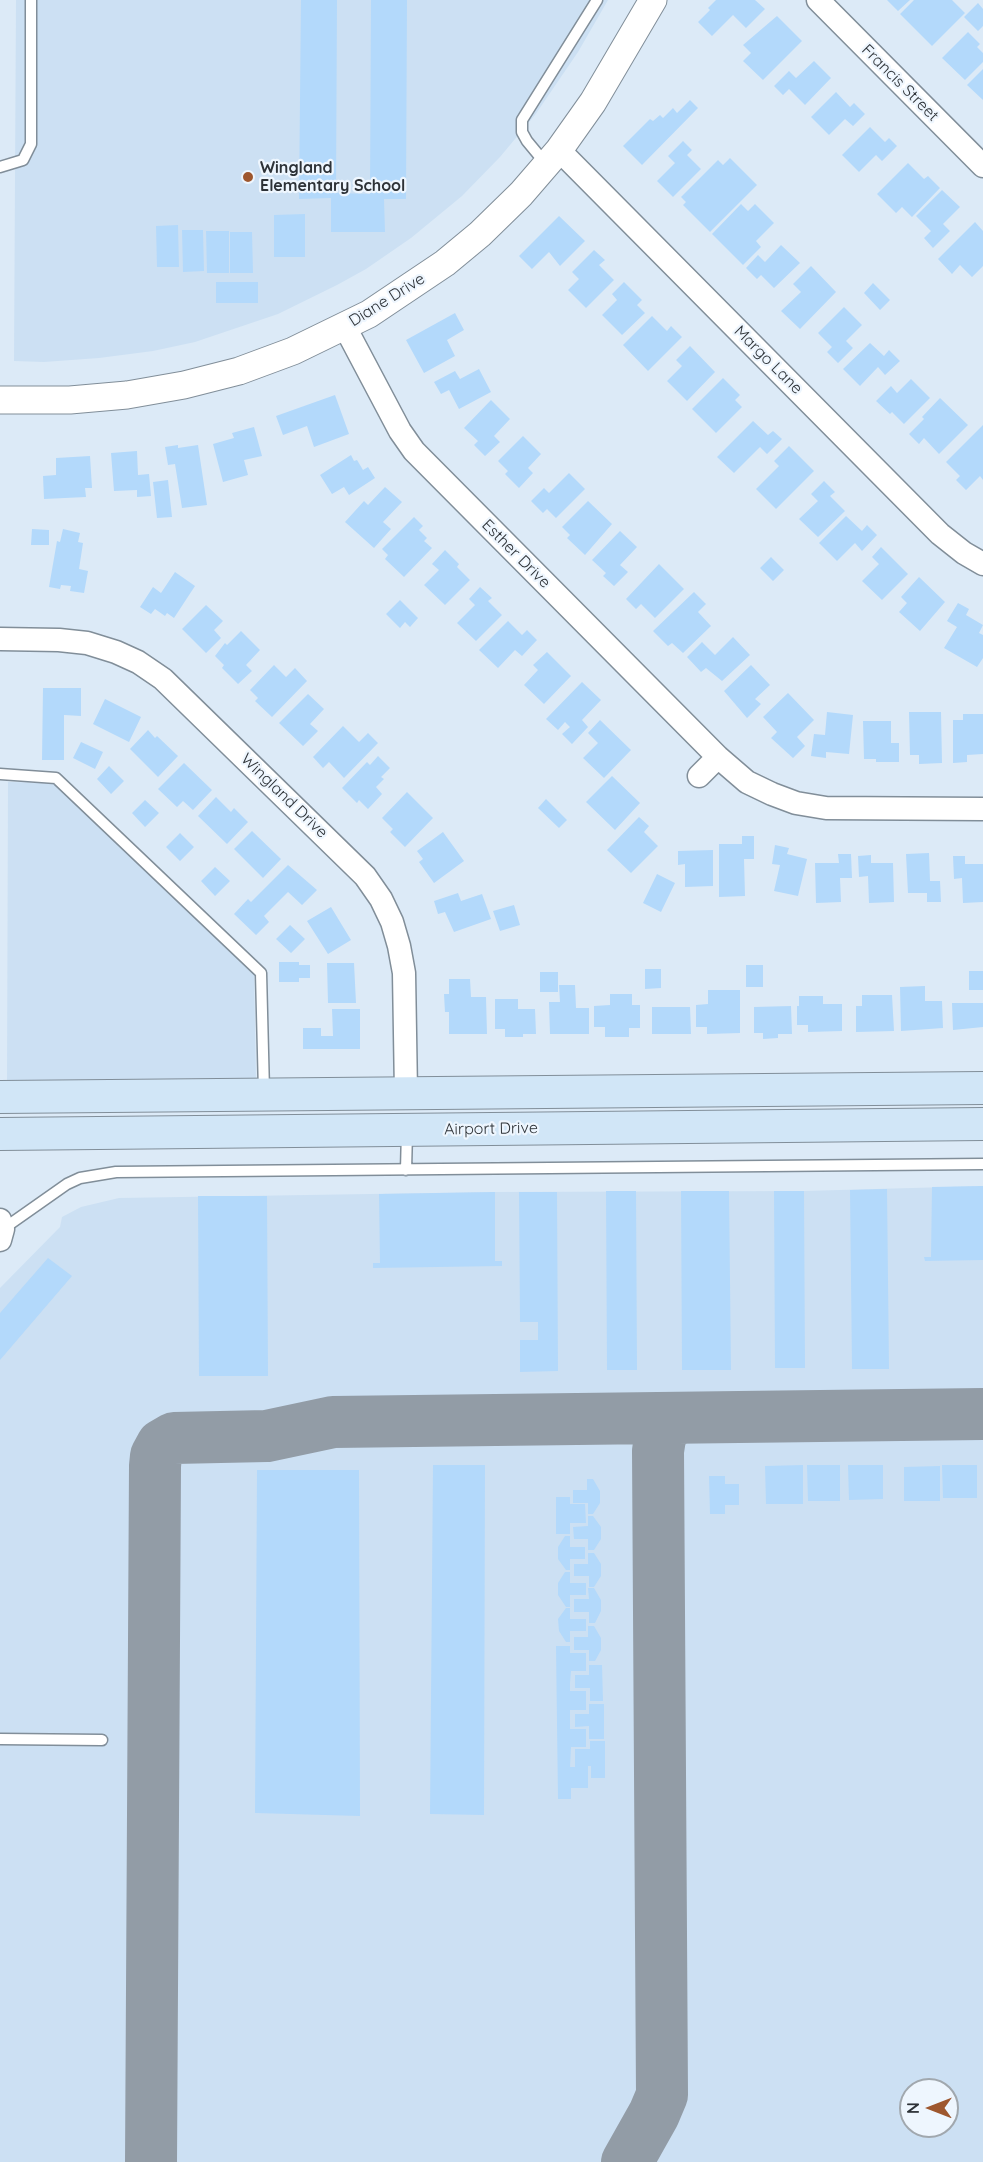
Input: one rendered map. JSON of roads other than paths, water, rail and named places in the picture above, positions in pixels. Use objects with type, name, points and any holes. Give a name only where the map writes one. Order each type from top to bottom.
[{"type":"main road","points":[[0,1097],[983,1088]]},
{"type":"main road","points":[[188,1132],[276,1113],[388,1111],[399,1106],[406,1093]]},
{"type":"main road","name":"Airport Drive","points":[[0,1134],[983,1124]]},
{"type":"street","name":"Diane Drive","points":[[0,400],[70,400],[127,395],[184,385],[261,363],[293,351],[345,327],[408,290],[480,234],[513,202],[552,157],[593,102],[653,0]]},
{"type":"street","name":"Francis Street","points":[[818,0],[983,166]]},
{"type":"street","name":"Margo Lane","points":[[552,157],[940,534],[964,553],[983,564]]},
{"type":"street","name":"Esther Drive","points":[[345,327],[400,431],[414,451],[718,758],[747,782],[796,803],[826,808],[983,809]]},
{"type":"street","name":"Wingland Drive","points":[[0,639],[87,643],[138,662],[164,679],[365,876],[381,899],[392,922],[404,972],[406,1093]]},
{"type":"street","points":[[699,776],[718,758]]},
{"type":"lane","points":[[0,167],[23,160],[31,144],[31,0]]},
{"type":"lane","points":[[552,157],[527,141],[521,126],[522,120],[597,0]]},
{"type":"lane","points":[[0,774],[56,778],[261,973],[264,1095]]},
{"type":"lane","points":[[406,1170],[407,1130]]},
{"type":"lane","points":[[1,1230],[67,1184],[81,1178],[116,1172],[983,1164]]},
{"type":"lane","points":[[0,1739],[102,1740]]},
{"type":"place","name":"Wingland Elementary School","points":[[248,177]]}]
